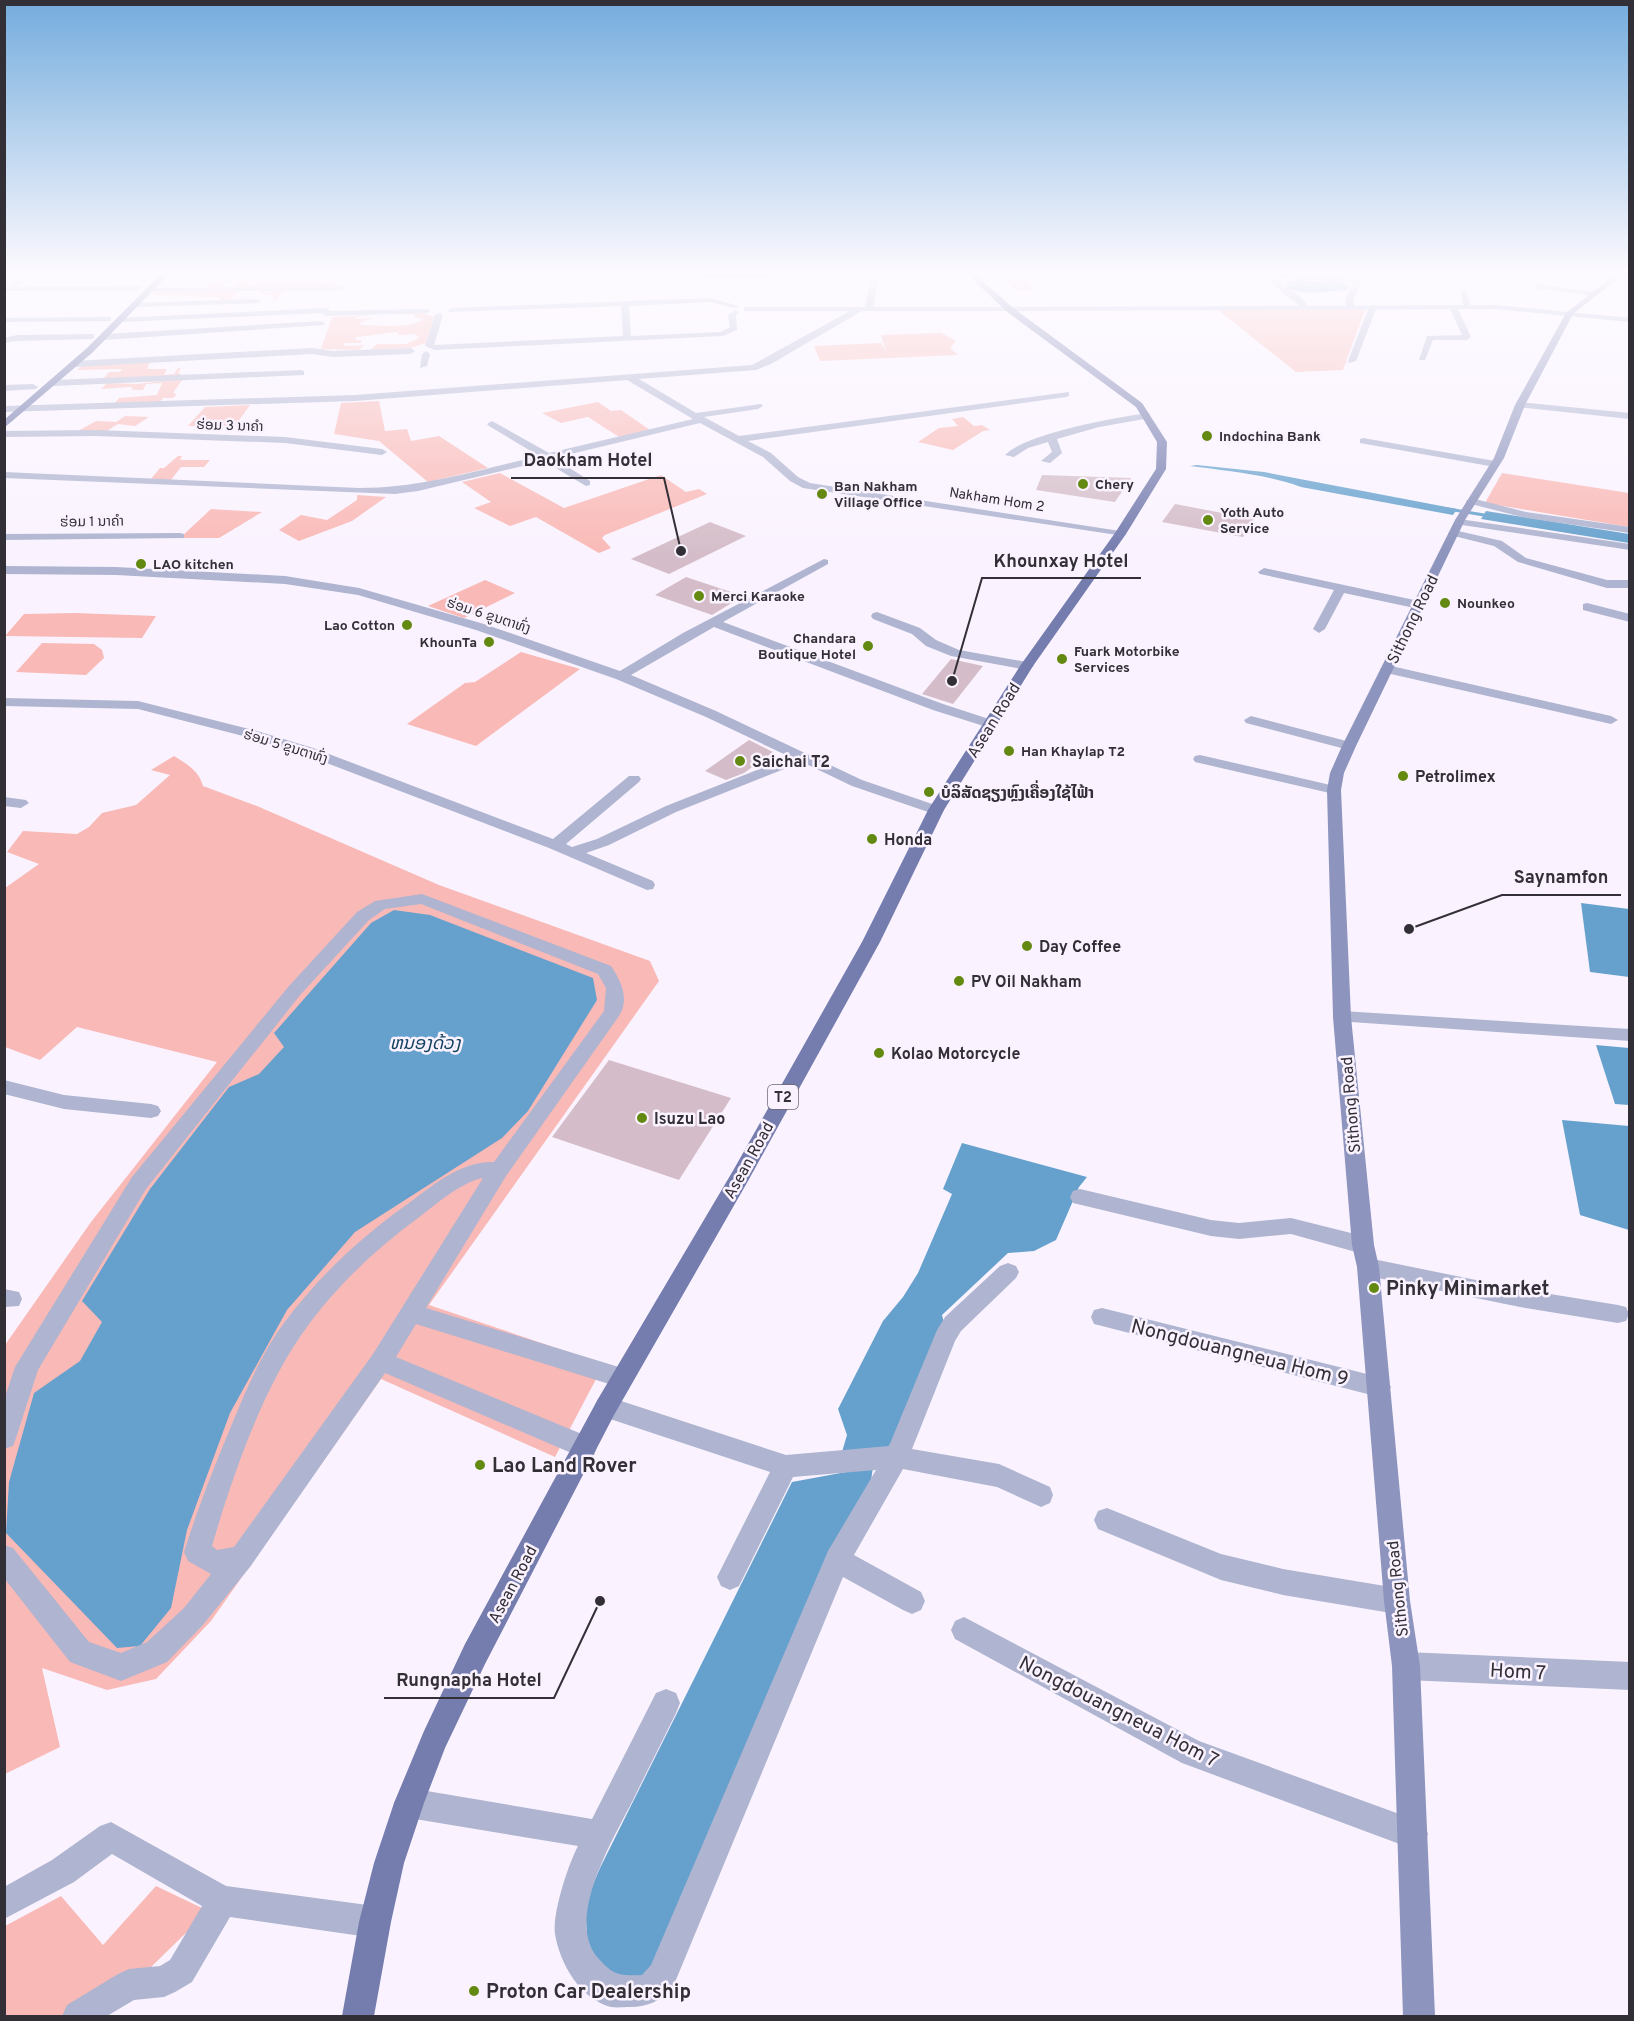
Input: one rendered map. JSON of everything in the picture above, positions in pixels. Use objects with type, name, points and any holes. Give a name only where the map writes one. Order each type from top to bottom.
[{"type":"highway","points":[[6,410],[55,367]]},
{"type":"highway","points":[[4,425],[71,367]]},
{"type":"main road","name":"Asean Road","points":[[358,2016],[375,1922],[389,1863],[409,1803],[434,1741],[481,1641],[622,1378],[741,1175],[871,942],[936,810],[1027,666],[1120,534],[1161,469],[1162,442],[1147,416],[1139,405],[1090,367]]},
{"type":"main road","name":"Sithong Road","points":[[1419,2016],[1406,1666],[1397,1601],[1342,1017],[1334,790],[1337,773],[1349,746],[1470,501],[1495,464],[1520,405],[1540,367]]},
{"type":"street","points":[[54,382],[239,367]]},
{"type":"street","points":[[288,394],[303,367]]},
{"type":"street","points":[[6,410],[288,394],[403,395],[755,367]]},
{"type":"street","name":"Nakham Hom 2","points":[[630,378],[767,455],[794,479],[807,486],[1120,534]]},
{"type":"street","points":[[4,388],[33,387]]},
{"type":"street","points":[[740,439],[1066,394]]},
{"type":"street","points":[[1520,405],[1629,416]]},
{"type":"street","points":[[4,475],[395,491],[546,457],[698,418],[758,406]]},
{"type":"street","points":[[1010,454],[1024,446],[1105,422],[1147,416]]},
{"type":"street","points":[[492,424],[586,483]]},
{"type":"street","name":"ຮ່ອມ 3 ນາຄຳ","points":[[4,435],[96,433],[285,440],[382,452]]},
{"type":"street","points":[[1046,461],[1057,453],[1052,439]]},
{"type":"street","points":[[1363,441],[1495,464]]},
{"type":"street","points":[[1470,501],[1526,515],[1629,530]]},
{"type":"street","points":[[1458,525],[1629,547]]},
{"type":"street","points":[[1458,525],[1498,543],[1522,560],[1607,584],[1629,584]]},
{"type":"street","name":"ຮ່ອມ 1 ນາຄຳ","points":[[4,537],[180,536]]},
{"type":"street","points":[[621,676],[712,622],[824,562]]},
{"type":"street","name":"ຮ່ອມ 6 ຂູນຕາທົ່ງ","points":[[4,570],[116,571],[273,580],[359,592],[480,627],[621,676],[857,783],[936,810]]},
{"type":"street","points":[[1264,572],[1419,605]]},
{"type":"street","points":[[1319,628],[1341,588]]},
{"type":"street","points":[[1587,607],[1629,618]]},
{"type":"street","points":[[877,616],[916,631],[931,643],[956,653],[1027,666]]},
{"type":"street","points":[[712,622],[938,707],[990,724]]},
{"type":"street","points":[[1387,669],[1611,720]]},
{"type":"street","name":"ຮ່ອມ 5 ຂູນຕາທົ່ງ","points":[[4,702],[138,705],[252,734],[308,751],[555,845],[647,885]]},
{"type":"street","points":[[1251,720],[1349,746]]},
{"type":"street","points":[[571,852],[603,842],[671,809],[803,757]]},
{"type":"street","points":[[1200,759],[1334,790]]},
{"type":"street","points":[[555,845],[634,779]]},
{"type":"street","points":[[4,801],[21,803]]},
{"type":"street","points":[[4,1438],[27,1367],[140,1183],[295,990],[363,916],[381,905],[422,899],[605,970],[615,988],[613,1012],[499,1170],[381,1361],[241,1558],[193,1617],[157,1652],[121,1667],[80,1652],[4,1557]]},
{"type":"street","points":[[1342,1017],[1629,1035]]},
{"type":"street","points":[[4,1087],[64,1102],[151,1111]]},
{"type":"street","points":[[241,1558],[215,1563],[197,1552],[208,1513],[258,1388],[291,1331],[346,1266],[398,1221],[452,1182],[484,1168],[499,1170]]},
{"type":"street","points":[[1080,1197],[1211,1228],[1239,1231],[1291,1226],[1366,1256],[1520,1298],[1618,1314]]},
{"type":"street","points":[[666,1703],[584,1866],[575,1899],[570,1932],[578,1958],[596,1980],[612,1990],[644,1990],[658,1981],[669,1963],[837,1560],[893,1457],[945,1337],[953,1324],[1008,1272]]},
{"type":"street","points":[[412,1313],[622,1378]]},
{"type":"street","name":"Nongdouangneua Hom 9","points":[[1102,1317],[1378,1387]]},
{"type":"street","points":[[381,1361],[585,1447]]},
{"type":"street","points":[[606,1407],[786,1466],[893,1457],[999,1476],[1041,1495]]},
{"type":"street","points":[[730,1577],[786,1466]]},
{"type":"street","points":[[1107,1520],[1221,1567],[1283,1582],[1397,1601]]},
{"type":"street","points":[[837,1560],[912,1601]]},
{"type":"street","name":"Nongdouangneua Hom 7","points":[[964,1630],[1192,1753],[1413,1834]]},
{"type":"street","name":"Hom 7","points":[[1406,1666],[1629,1676]]},
{"type":"street","points":[[409,1803],[599,1835]]},
{"type":"street","points":[[4,1904],[63,1871],[111,1837],[222,1901],[375,1922]]},
{"type":"street","points":[[78,2016],[129,1984],[164,1981],[181,1971],[222,1901]]},
{"type":"shaded area","points":[[81,367],[148,367],[147,369],[167,369],[164,375],[174,374],[178,368],[181,368],[178,373],[181,374],[180,377],[103,379],[109,372],[120,372],[122,369],[77,370]]},
{"type":"shaded area","points":[[1290,367],[1344,367],[1343,370],[1296,372]]},
{"type":"shaded area","points":[[183,379],[173,393],[177,394],[173,398],[163,398],[159,403],[114,404],[119,398],[157,395],[162,383],[146,384],[143,390],[132,390],[133,388],[129,387],[101,389],[107,383],[136,384]]},
{"type":"shaded area","points":[[379,401],[385,431],[407,429],[411,441],[439,436],[488,468],[428,482],[379,441],[334,434],[341,403]]},
{"type":"shaded area","points":[[598,402],[611,411],[621,410],[650,430],[619,437],[588,417],[561,423],[542,413]]},
{"type":"shaded area","points":[[250,405],[235,426],[188,426],[205,407]]},
{"type":"shaded area","points":[[125,416],[149,417],[135,426],[118,424],[105,432],[78,431],[96,421],[116,422]]},
{"type":"shaded area","points":[[963,417],[974,426],[982,425],[990,430],[983,431],[953,450],[918,442],[939,428],[958,426],[952,419]]},
{"type":"shaded area","points":[[178,456],[182,456],[180,460],[210,460],[204,467],[181,467],[171,480],[151,479],[160,468],[164,468]]},
{"type":"shaded area","points":[[500,473],[564,508],[661,475],[686,492],[699,489],[707,494],[605,535],[602,538],[611,548],[599,553],[536,517],[510,526],[474,508],[491,502],[462,482]]},
{"type":"shaded area","points":[[1502,473],[1629,493],[1629,527],[1485,503]]},
{"type":"shaded area","points":[[357,495],[386,497],[352,521],[299,541],[279,530],[301,515],[327,520],[357,500]]},
{"type":"shaded area","points":[[211,509],[262,512],[219,538],[180,538]]},
{"type":"shaded area","points":[[485,580],[515,593],[464,618],[428,606]]},
{"type":"shaded area","points":[[24,614],[156,616],[142,638],[5,636]]},
{"type":"shaded area","points":[[42,643],[94,644],[102,650],[104,658],[86,675],[16,672]]},
{"type":"shaded area","points":[[521,652],[580,669],[476,746],[407,724],[465,683],[475,682]]},
{"type":"shaded area","points":[[174,756],[195,772],[203,786],[257,806],[439,885],[650,961],[659,981],[429,1305],[604,1364],[555,1457],[381,1379],[211,1621],[156,1679],[107,1690],[42,1668],[60,1747],[5,1774],[5,1345],[91,1222],[217,1062],[77,1027],[40,1060],[5,1047],[5,888],[39,864],[7,852],[23,831],[77,834],[89,827],[102,813],[136,805],[170,775],[151,770]]},
{"type":"shaded area","points":[[156,1886],[204,1909],[194,1925],[149,1969],[63,2016],[5,2016],[5,1926],[61,1896],[103,1945]]},
{"type":"water","points":[[1190,466],[1264,472],[1457,509],[1453,515],[1301,487],[1260,476]]},
{"type":"water","points":[[1486,511],[1629,534],[1629,543],[1481,519]]},
{"type":"water","points":[[1581,903],[1629,909],[1629,977],[1590,972]]},
{"type":"water","name":"ຫນອງດ້ວງ","points":[[394,910],[430,915],[593,978],[597,1000],[528,1111],[502,1138],[355,1232],[287,1310],[230,1413],[187,1530],[171,1608],[140,1646],[117,1648],[6,1533],[9,1482],[34,1393],[80,1361],[102,1322],[82,1301],[150,1189],[229,1087],[259,1074],[284,1047],[274,1033],[371,923]]},
{"type":"water","points":[[1596,1045],[1629,1048],[1629,1105],[1615,1104]]},
{"type":"water","points":[[1562,1120],[1629,1126],[1629,1230],[1580,1215]]},
{"type":"water","points":[[962,1143],[1087,1177],[1079,1187],[1056,1240],[1034,1251],[1008,1253],[942,1315],[944,1323],[897,1436],[887,1448],[842,1452],[847,1435],[838,1409],[883,1321],[903,1297],[918,1273],[952,1194],[943,1189]]},
{"type":"water","points":[[873,1467],[871,1481],[647,1976],[615,1981],[588,1955],[585,1903],[600,1868],[792,1482]]},
{"type":"building","name":"Chery","points":[[1042,475],[1131,478],[1115,502],[1036,490]]},
{"type":"building","name":"Yoth Auto Service","points":[[1175,504],[1254,519],[1243,537],[1162,522]]},
{"type":"building","points":[[710,522],[746,536],[669,574],[631,559]]},
{"type":"building","name":"Merci Karaoke","points":[[686,577],[743,596],[712,615],[655,595]]},
{"type":"building","points":[[951,659],[983,666],[953,704],[922,694]]},
{"type":"building","name":"Saichai T2","points":[[749,740],[773,752],[744,773],[726,780],[705,771]]},
{"type":"building","name":"Isuzu Lao","points":[[609,1060],[731,1098],[679,1180],[552,1137]]},
{"type":"waterway","points":[[1448,509],[1490,516]]},
{"type":"place","name":"Indochina Bank","points":[[1207,436]]},
{"type":"place","name":"Chery","points":[[1083,484]]},
{"type":"place","name":"Ban Nakham Village Office","points":[[822,494]]},
{"type":"place","name":"Yoth Auto Service","points":[[1208,520]]},
{"type":"place","name":"Daokham Hotel","points":[[681,551]]},
{"type":"place","name":"LAO kitchen","points":[[141,564]]},
{"type":"place","name":"Merci Karaoke","points":[[699,596]]},
{"type":"place","name":"Nounkeo","points":[[1445,603]]},
{"type":"place","name":"Lao Cotton","points":[[407,625]]},
{"type":"place","name":"KhounTa","points":[[489,642]]},
{"type":"place","name":"Chandara Boutique Hotel","points":[[868,646]]},
{"type":"place","name":"Fuark Motorbike Services","points":[[1062,659]]},
{"type":"place","name":"Khounxay Hotel","points":[[952,681]]},
{"type":"place","name":"Han Khaylap T2","points":[[1009,751]]},
{"type":"place","name":"Saichai T2","points":[[740,761]]},
{"type":"place","name":"Petrolimex","points":[[1403,776]]},
{"type":"place","name":"ບໍລິສັດຊຽງຫຼົງເຄື່ອງໃຊ້ໄຟ້າ","points":[[929,792]]},
{"type":"place","name":"Honda","points":[[872,839]]},
{"type":"place","name":"Saynamfon","points":[[1409,929]]},
{"type":"place","name":"Day Coffee","points":[[1027,946]]},
{"type":"place","name":"PV Oil Nakham","points":[[959,981]]},
{"type":"place","name":"Kolao Motorcycle","points":[[879,1053]]},
{"type":"place","name":"Isuzu Lao","points":[[642,1118]]},
{"type":"place","name":"Pinky Minimarket","points":[[1374,1288]]},
{"type":"place","name":"Lao Land Rover","points":[[480,1465]]},
{"type":"place","name":"Rungnapha Hotel","points":[[600,1601]]},
{"type":"place","name":"Proton Car Dealership","points":[[474,1991]]}]
